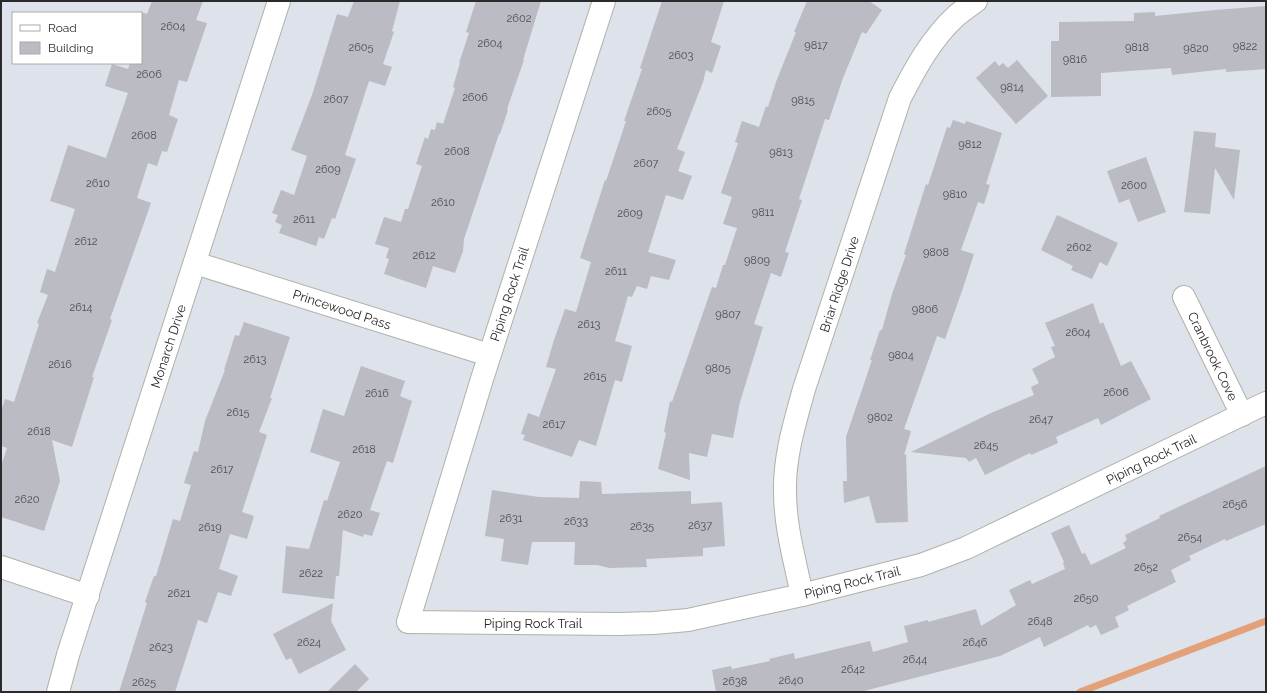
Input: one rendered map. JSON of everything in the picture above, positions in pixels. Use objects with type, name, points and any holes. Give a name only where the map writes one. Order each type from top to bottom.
[{"type":"street","name":"Monarch Drive","points":[[58,692],[68,655],[279,1]]},
{"type":"street","name":"Piping Rock Trail","points":[[604,1],[489,355],[408,622],[654,623],[688,620],[802,595],[921,565],[966,548],[1266,403]]},
{"type":"street","name":"Briar Ridge Drive","points":[[802,595],[788,529],[785,491],[787,460],[793,427],[804,389],[900,98],[932,42],[956,16],[976,1]]},
{"type":"street","name":"Princewood Pass","points":[[195,262],[489,355]]},
{"type":"street","name":"Cranbrook Cove","points":[[1184,297],[1242,415]]},
{"type":"street","points":[[1,568],[88,596]]},
{"type":"building","points":[[152,1],[203,1],[196,20],[207,23],[187,82],[179,80],[169,115],[178,119],[167,152],[162,151],[157,166],[148,163],[137,198],[151,203],[110,319],[112,320],[92,377],[94,377],[72,447],[52,440],[60,481],[44,531],[1,517],[1,466],[7,448],[1,446],[1,411],[5,399],[14,402],[39,324],[37,323],[48,295],[40,292],[47,269],[55,272],[75,209],[50,201],[68,145],[106,158],[128,93],[105,86],[112,64],[128,69],[130,64],[142,64],[142,12],[147,14]]},
{"type":"building","points":[[354,1],[400,1],[392,31],[394,32],[383,64],[392,67],[385,86],[369,81],[345,155],[356,159],[335,219],[332,218],[324,239],[319,237],[316,246],[279,233],[282,225],[275,222],[278,215],[272,213],[281,190],[294,195],[307,156],[291,150],[312,95],[337,14],[348,17]]},
{"type":"building","points":[[476,1],[541,1],[524,60],[507,109],[508,110],[464,239],[463,251],[455,273],[433,266],[426,288],[384,274],[389,259],[386,258],[389,248],[375,244],[384,217],[401,222],[405,209],[408,209],[422,166],[416,164],[425,137],[428,139],[431,129],[435,130],[437,122],[443,124],[455,88],[453,87],[459,63],[469,33],[466,32]]},
{"type":"building","points":[[662,1],[724,1],[711,42],[721,46],[712,73],[706,70],[703,82],[677,149],[685,152],[678,171],[692,176],[683,200],[666,195],[648,252],[676,260],[669,280],[651,276],[647,289],[637,286],[632,297],[628,296],[615,341],[632,346],[622,382],[615,380],[596,446],[579,440],[572,457],[523,440],[525,435],[521,434],[528,413],[539,417],[556,369],[546,367],[565,309],[576,312],[591,262],[580,258],[626,121],[624,121],[642,69],[640,68]]},
{"type":"building","points":[[807,1],[869,1],[882,10],[866,34],[862,32],[843,78],[829,120],[825,119],[799,199],[802,200],[785,252],[789,253],[781,277],[771,273],[754,324],[763,327],[740,402],[733,438],[712,434],[707,457],[689,453],[690,480],[658,469],[666,433],[664,432],[670,401],[672,402],[712,287],[716,288],[737,228],[723,224],[732,197],[721,193],[738,143],[735,142],[742,121],[759,127],[766,106],[768,107],[776,82],[796,32],[794,32]]},
{"type":"building","points":[[1266,6],[1266,69],[1226,72],[1226,69],[1172,75],[1171,68],[1101,73],[1101,96],[1051,97],[1051,41],[1059,41],[1059,22],[1134,21],[1134,13],[1155,12],[1155,16]]},
{"type":"building","points":[[1017,60],[1048,96],[1016,124],[976,78],[995,61],[999,66],[1003,63],[1008,68]]},
{"type":"building","points":[[953,120],[965,124],[966,121],[1002,133],[986,184],[990,185],[984,204],[978,202],[961,250],[974,254],[963,288],[945,339],[937,336],[904,429],[911,431],[904,455],[906,454],[908,522],[876,523],[869,496],[844,503],[843,481],[847,481],[846,437],[872,360],[870,360],[880,330],[882,330],[892,294],[906,255],[904,254],[926,184],[928,185],[947,127],[950,128]]},
{"type":"building","points":[[1194,131],[1216,133],[1215,147],[1240,150],[1234,200],[1215,168],[1210,214],[1184,212]]},
{"type":"building","points":[[1146,157],[1166,212],[1138,222],[1129,199],[1119,203],[1107,171]]},
{"type":"building","points":[[1057,215],[1118,243],[1107,266],[1100,262],[1092,279],[1071,270],[1073,266],[1041,250]]},
{"type":"building","points":[[1093,303],[1100,324],[1103,322],[1121,366],[1131,361],[1151,399],[1101,425],[1098,418],[1056,437],[1058,443],[1031,455],[1030,453],[985,475],[976,458],[969,462],[966,458],[911,452],[991,413],[1034,395],[1031,387],[1039,383],[1032,369],[1055,357],[1051,347],[1055,346],[1045,323]]},
{"type":"building","points":[[244,322],[290,337],[270,398],[272,398],[259,432],[267,435],[242,512],[254,516],[247,539],[230,534],[219,569],[238,576],[231,596],[218,592],[207,623],[198,620],[175,692],[119,692],[147,603],[145,602],[154,576],[156,576],[173,519],[180,521],[191,485],[184,483],[194,451],[198,452],[205,421],[225,370],[235,335],[239,336]]},
{"type":"building","points":[[361,366],[405,381],[400,396],[412,401],[393,463],[387,461],[370,510],[380,513],[372,536],[364,534],[363,537],[343,530],[339,576],[336,576],[334,599],[282,593],[286,546],[309,549],[324,500],[327,501],[340,462],[310,452],[323,409],[344,416]]},
{"type":"building","points":[[1266,466],[1266,524],[1226,541],[1225,539],[1189,556],[1191,560],[1171,570],[1176,582],[1127,606],[1129,610],[1115,617],[1119,627],[1101,635],[1096,625],[1090,628],[1088,625],[1044,647],[1040,637],[1000,656],[860,692],[716,692],[712,670],[731,666],[732,669],[770,661],[769,659],[794,653],[795,659],[870,641],[873,652],[908,642],[904,626],[928,620],[928,622],[976,609],[981,626],[1016,605],[1009,590],[1030,580],[1032,584],[1065,569],[1064,562],[1051,533],[1069,525],[1082,554],[1085,553],[1091,565],[1126,548],[1123,543],[1127,540],[1125,535],[1160,518],[1159,516]]},
{"type":"building","points":[[580,481],[601,482],[602,494],[691,491],[691,504],[722,502],[725,546],[703,548],[703,556],[646,559],[647,567],[609,568],[597,565],[574,565],[575,542],[532,542],[528,565],[501,561],[504,539],[485,536],[492,490],[539,497],[579,498]]},
{"type":"building","points":[[333,603],[331,621],[346,650],[299,674],[291,658],[286,660],[273,634]]},
{"type":"building","points":[[355,664],[369,679],[356,692],[327,692]]},
{"type":"waterway","points":[[1080,692],[1266,621]]}]
